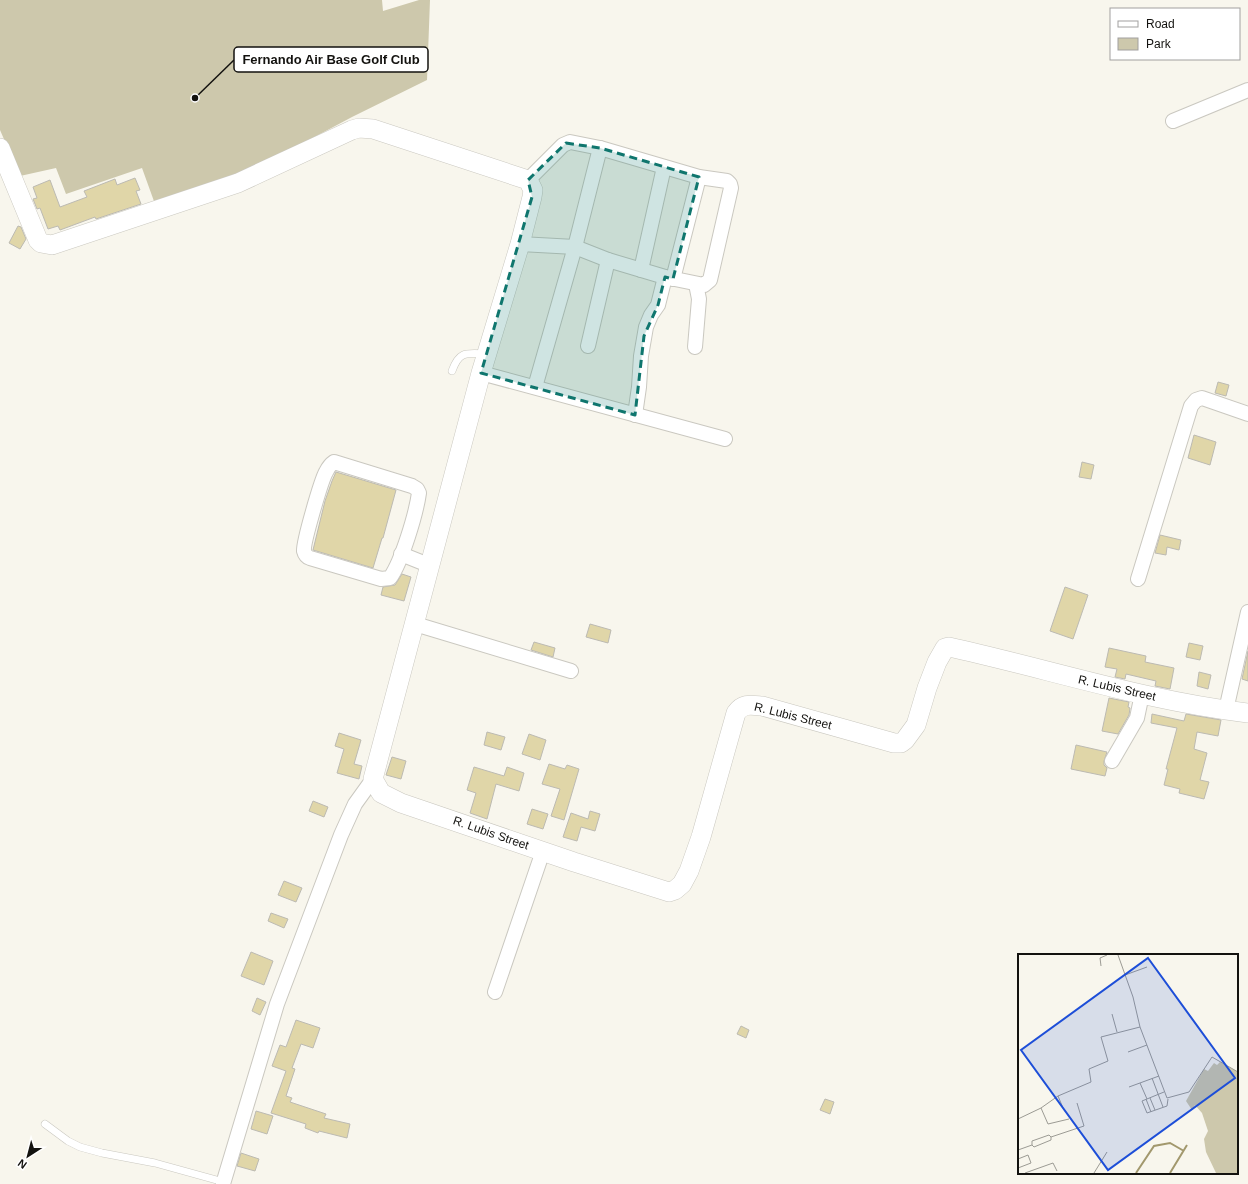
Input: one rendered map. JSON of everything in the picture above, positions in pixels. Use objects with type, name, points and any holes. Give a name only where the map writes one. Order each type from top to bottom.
[{"type":"street","points":[[1173,121],[1248,90]]},
{"type":"street","points":[[0,148],[38,240],[42,243],[52,245],[238,183],[359,128],[373,129],[528,180],[533,190],[520,244],[481,373],[374,779],[355,804],[341,835],[277,1004],[223,1183]]},
{"type":"street","points":[[520,244],[575,247],[608,260],[641,270],[669,278],[704,285],[710,280],[731,188],[727,181],[699,177],[600,148],[570,142],[566,143],[528,180]]},
{"type":"street","points":[[535,387],[575,247],[600,148]]},
{"type":"street","points":[[641,270],[664,167]]},
{"type":"street","points":[[635,415],[641,356],[646,327],[651,315],[658,305],[669,278],[699,177]]},
{"type":"street","points":[[588,346],[608,260]]},
{"type":"street","points":[[695,347],[699,299],[696,284]]},
{"type":"street","points":[[481,373],[725,438]]},
{"type":"street","points":[[1138,579],[1191,406],[1196,400],[1202,398],[1248,414]]},
{"type":"street","points":[[336,462],[412,486],[417,489],[419,493],[418,501],[401,554],[389,579],[381,579],[310,558],[306,555],[304,552],[306,538],[326,472],[332,463],[336,462]]},
{"type":"street","points":[[401,554],[431,566]]},
{"type":"street","points":[[1226,710],[1248,612]]},
{"type":"street","points":[[415,624],[571,671]]},
{"type":"street","name":"R. Lubis Street","points":[[374,779],[381,793],[401,803],[669,892],[675,890],[682,884],[689,871],[701,837],[736,713],[746,704],[762,706],[894,743],[901,743],[910,735],[916,725],[927,688],[937,662],[945,648],[949,647],[1000,658],[1054,673],[1142,694],[1248,713]]},
{"type":"street","points":[[1112,760],[1137,718],[1142,694]]},
{"type":"street","points":[[495,992],[543,851]]},
{"type":"lane","points":[[452,371],[456,360],[460,356],[469,353],[487,354]]},
{"type":"lane","points":[[45,1124],[68,1141],[80,1147],[102,1153],[155,1163],[223,1183]]},
{"type":"highlighted area","points":[[566,143],[600,148],[699,177],[673,279],[665,277],[658,305],[644,336],[635,415],[481,373],[532,197],[528,180]]},
{"type":"green space","points":[[0,0],[382,0],[383,11],[419,0],[430,0],[427,80],[352,117],[247,173],[155,204],[142,168],[66,194],[56,168],[20,176],[0,130]]},
{"type":"building","points":[[135,178],[140,190],[136,191],[141,204],[96,219],[95,217],[60,230],[58,226],[48,229],[40,208],[37,209],[33,199],[37,198],[33,187],[50,180],[60,207],[87,197],[84,191],[115,179],[117,185]]},
{"type":"building","points":[[18,226],[21,227],[26,239],[20,249],[9,243]]},
{"type":"building","points":[[1218,382],[1229,385],[1226,396],[1215,393]]},
{"type":"building","points":[[1194,435],[1216,442],[1210,465],[1188,458]]},
{"type":"building","points":[[1082,462],[1094,465],[1091,479],[1079,477]]},
{"type":"building","points":[[336,472],[396,490],[373,568],[313,550],[325,501]]},
{"type":"building","points":[[1160,535],[1181,540],[1179,550],[1167,547],[1166,555],[1155,553]]},
{"type":"building","points":[[402,574],[411,577],[404,601],[381,595],[383,587],[395,585]]},
{"type":"building","points":[[1065,587],[1088,595],[1073,639],[1050,631]]},
{"type":"building","points":[[590,624],[611,630],[608,643],[586,637]]},
{"type":"building","points":[[534,642],[555,648],[553,657],[531,650]]},
{"type":"building","points":[[1189,643],[1203,646],[1200,660],[1186,657]]},
{"type":"building","points":[[1109,648],[1146,656],[1145,662],[1174,668],[1170,689],[1155,686],[1156,681],[1126,674],[1125,679],[1115,677],[1117,669],[1105,667]]},
{"type":"building","points":[[1248,651],[1248,681],[1242,679]]},
{"type":"building","points":[[1199,672],[1211,675],[1208,689],[1197,686]]},
{"type":"building","points":[[1109,698],[1129,702],[1129,715],[1118,734],[1102,731]]},
{"type":"building","points":[[1152,714],[1184,721],[1186,714],[1221,720],[1218,736],[1197,732],[1194,749],[1207,753],[1200,780],[1209,782],[1204,799],[1179,793],[1180,789],[1164,785],[1168,769],[1166,769],[1177,728],[1151,723]]},
{"type":"building","points":[[487,732],[505,737],[501,750],[484,745]]},
{"type":"building","points":[[339,733],[361,740],[354,764],[362,766],[359,779],[337,773],[344,749],[335,746]]},
{"type":"building","points":[[529,734],[546,740],[540,760],[522,754]]},
{"type":"building","points":[[1076,745],[1107,752],[1104,761],[1104,765],[1107,768],[1105,776],[1071,769]]},
{"type":"building","points":[[392,757],[406,761],[401,779],[386,775]]},
{"type":"building","points":[[549,764],[565,769],[567,765],[579,769],[564,820],[551,816],[560,789],[542,784]]},
{"type":"building","points":[[474,767],[504,776],[507,767],[524,773],[519,791],[496,784],[487,819],[470,813],[476,793],[467,790]]},
{"type":"building","points":[[313,801],[328,807],[324,817],[309,811]]},
{"type":"building","points":[[532,809],[548,814],[543,829],[527,824]]},
{"type":"building","points":[[590,811],[600,814],[595,831],[581,827],[577,841],[563,837],[571,813],[588,819]]},
{"type":"building","points":[[284,881],[302,888],[296,902],[278,895]]},
{"type":"building","points":[[271,913],[288,919],[284,928],[268,921]]},
{"type":"building","points":[[251,952],[273,961],[264,985],[241,976]]},
{"type":"building","points":[[257,998],[266,1002],[260,1015],[252,1011]]},
{"type":"building","points":[[296,1020],[320,1028],[313,1048],[301,1044],[292,1068],[295,1069],[286,1096],[292,1098],[290,1102],[326,1114],[324,1118],[350,1124],[347,1138],[319,1131],[318,1133],[305,1128],[306,1124],[271,1113],[286,1071],[272,1066],[280,1045],[286,1047]]},
{"type":"building","points":[[741,1026],[749,1030],[746,1038],[737,1034]]},
{"type":"building","points":[[825,1099],[834,1102],[830,1114],[820,1110]]},
{"type":"building","points":[[256,1111],[273,1116],[267,1134],[251,1129]]},
{"type":"building","points":[[241,1153],[259,1159],[255,1171],[237,1166]]},
{"type":"place","name":"Fernando Air Base Golf Club","points":[[195,98]]}]
